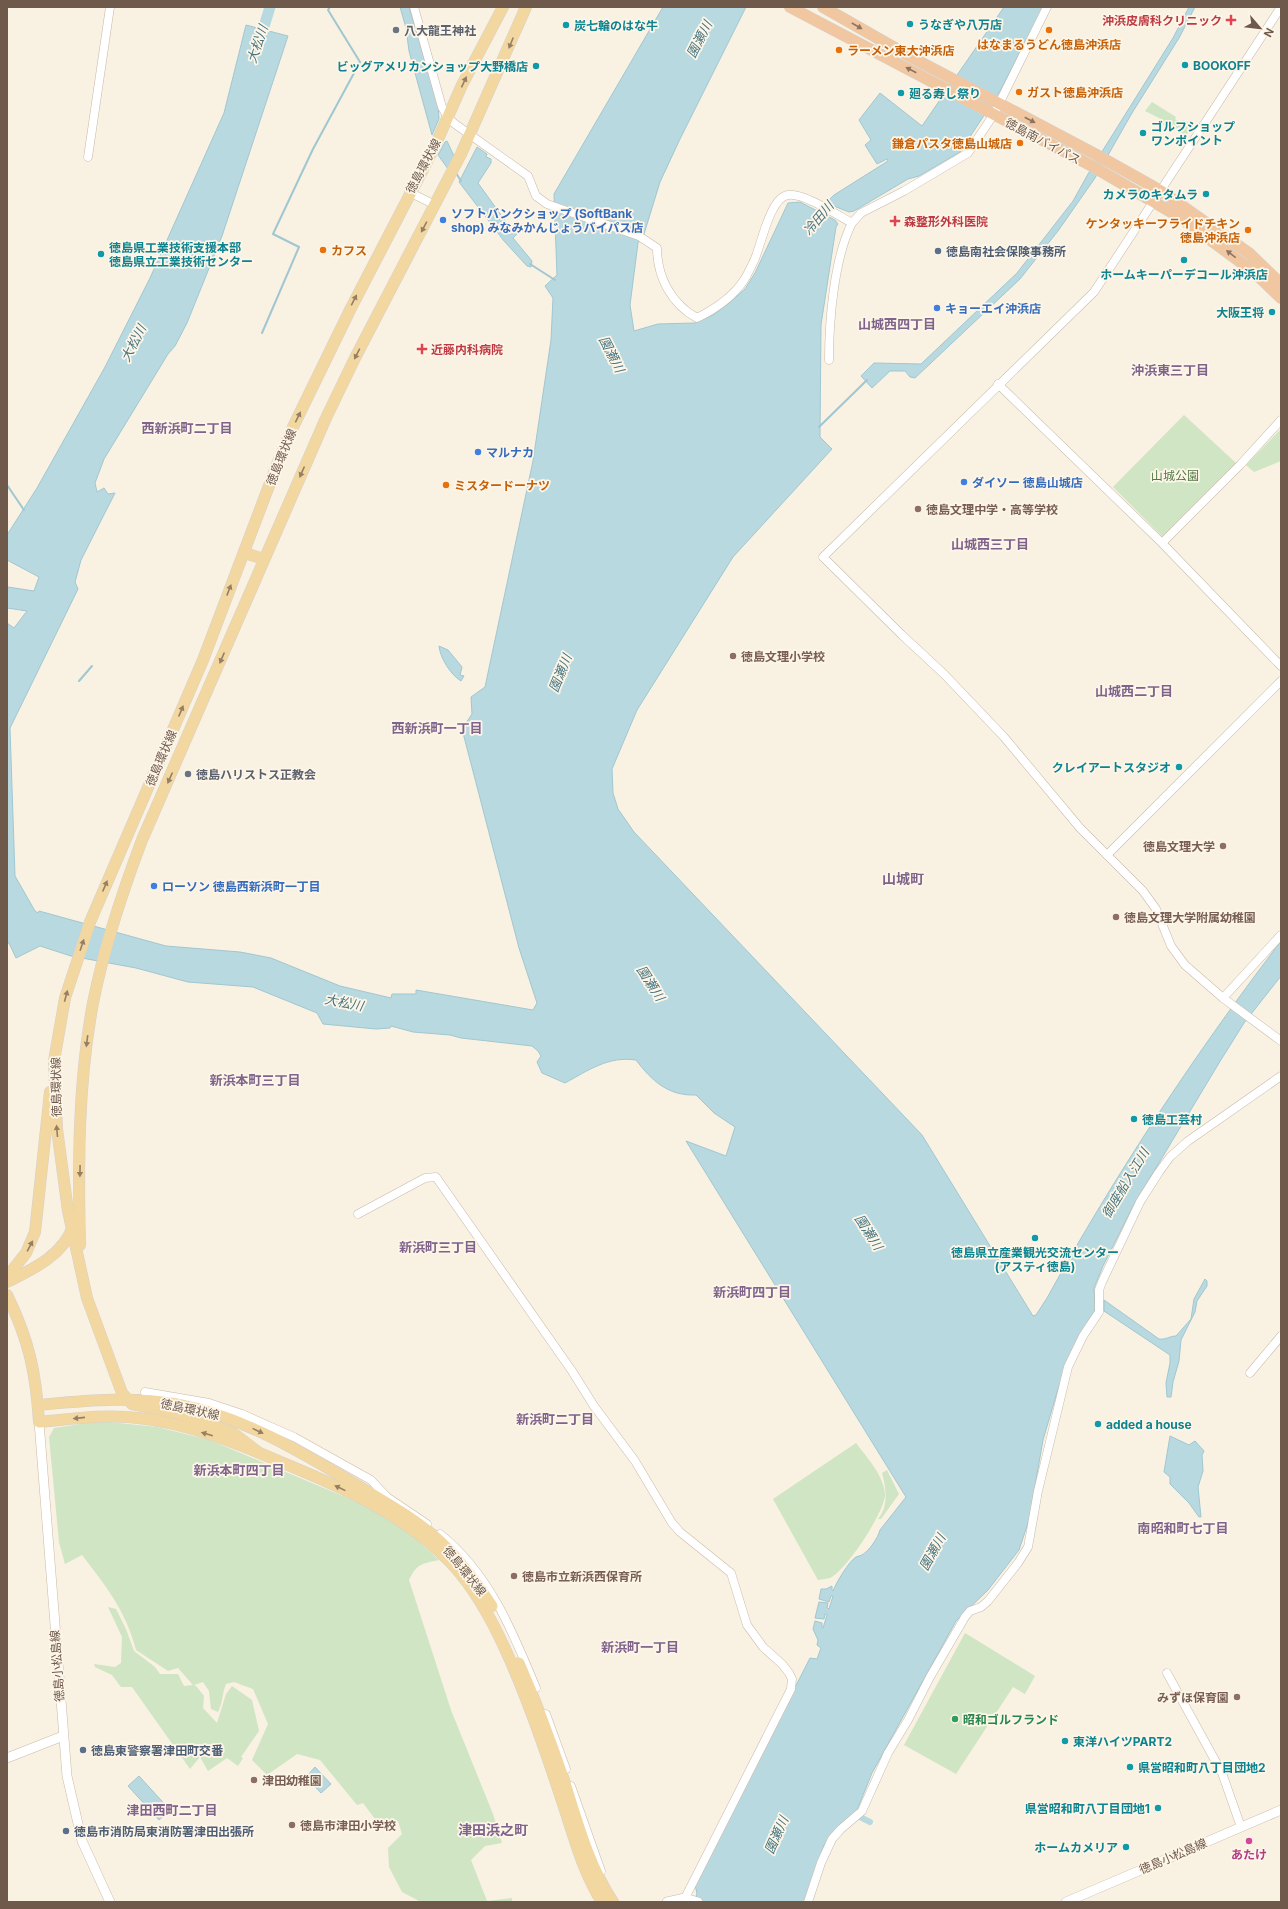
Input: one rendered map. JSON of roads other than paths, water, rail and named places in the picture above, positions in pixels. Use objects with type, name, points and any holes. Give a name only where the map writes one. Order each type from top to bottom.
[{"type":"highway","name":"徳島南バイパス","points":[[790,7],[1097,169],[1154,202],[1204,233],[1254,272],[1281,298]]},
{"type":"highway","name":"徳島南バイパス","points":[[823,7],[952,79],[1103,158],[1161,191],[1250,254],[1281,284]]},
{"type":"main road","name":"徳島環状線","points":[[258,1452],[237,1436],[220,1428],[178,1413],[134,1405],[126,1399],[119,1386],[87,1298],[72,1231],[58,1135],[54,1061],[65,998],[74,967],[90,923],[200,666],[278,462],[293,427],[350,308],[434,148],[466,77],[503,7]]},
{"type":"main road","name":"徳島環状線","points":[[87,1298],[80,1248],[79,1212],[84,1062],[93,1003],[111,928],[142,840],[300,475],[355,358],[462,154],[526,7]]},
{"type":"main road","points":[[244,553],[264,559]]},
{"type":"main road","points":[[7,1277],[26,1253],[34,1236],[54,1061]]},
{"type":"main road","name":"徳島環状線","points":[[7,1282],[43,1263],[54,1254],[65,1243],[72,1231],[79,1212]]},
{"type":"main road","points":[[7,1295],[21,1323],[31,1357],[39,1422]]},
{"type":"main road","name":"徳島環状線","points":[[38,1405],[108,1399],[126,1399],[176,1404],[204,1410],[235,1420],[308,1456],[377,1502],[436,1549],[458,1572],[487,1613],[517,1676],[545,1750],[587,1874],[602,1902]]},
{"type":"main road","name":"徳島環状線","points":[[39,1422],[110,1416],[144,1419],[183,1426],[228,1440],[377,1502],[411,1519],[440,1541],[467,1570],[491,1605],[512,1646],[538,1709],[591,1861],[614,1902]]},
{"type":"main road","name":"徳島小松島線","points":[[39,1422],[67,1776],[82,1841],[110,1902]]},
{"type":"main road","points":[[7,1758],[63,1736]]},
{"type":"main road","name":"徳島小松島線","points":[[1066,1902],[1281,1810]]},
{"type":"main road","points":[[667,1902],[692,1900]]},
{"type":"street","points":[[88,157],[110,7]]},
{"type":"street","points":[[414,7],[442,107],[448,118],[470,136],[528,176],[536,196],[550,206],[639,236],[649,241],[657,248],[657,258],[662,280],[678,305],[684,311],[697,318],[712,310],[729,297],[743,280],[754,261],[770,215],[783,196],[801,196],[852,223]]},
{"type":"street","points":[[829,360],[830,321],[838,268],[845,236],[852,223],[861,212],[904,191],[968,153],[992,113],[1047,7]]},
{"type":"street","points":[[1281,7],[1094,292],[998,384],[823,557],[950,680],[1004,737],[1080,828],[1153,904],[1160,917],[1171,946],[1190,970],[1223,998],[1281,1041]]},
{"type":"street","points":[[410,192],[435,205]]},
{"type":"street","points":[[998,384],[1162,543],[1191,575],[1281,666]]},
{"type":"street","points":[[1162,543],[1240,465],[1281,420]]},
{"type":"street","points":[[1107,855],[1281,681]]},
{"type":"street","points":[[1223,998],[1281,935]]},
{"type":"street","points":[[808,1902],[821,1862],[832,1840],[841,1829],[862,1811],[888,1753],[965,1617],[970,1611],[981,1607],[988,1600],[1018,1563],[1028,1547],[1038,1491],[1068,1367],[1083,1336],[1099,1310],[1099,1296],[1102,1282],[1136,1211],[1166,1162],[1188,1141],[1281,1076]]},
{"type":"street","points":[[358,1214],[425,1178],[436,1177],[572,1371],[594,1406],[635,1461],[672,1523],[680,1532],[731,1573],[747,1625],[763,1647],[782,1664],[792,1679],[791,1689],[692,1900]]},
{"type":"street","points":[[1250,1373],[1281,1336]]},
{"type":"street","points":[[145,1392],[209,1403],[242,1414],[294,1437],[371,1480],[387,1497],[416,1515],[459,1552],[476,1570],[499,1605],[526,1664],[558,1745],[609,1894],[614,1902]]},
{"type":"street","points":[[1167,1673],[1222,1773],[1241,1827]]},
{"type":"water","points":[[400,7],[409,7],[438,104],[439,119],[432,135],[409,51],[406,28]]},
{"type":"water","points":[[663,7],[746,7],[660,182],[644,234],[638,243],[630,305],[634,331],[658,324],[695,323],[713,315],[729,303],[745,289],[755,273],[788,203],[800,202],[835,220],[838,224],[836,227],[821,325],[820,437],[832,449],[733,557],[637,710],[612,769],[613,793],[618,809],[634,832],[922,1135],[1033,1316],[1036,1315],[1047,1298],[1101,1205],[1187,1071],[1281,941],[1281,976],[1244,1023],[1219,1063],[1133,1206],[1103,1266],[1094,1288],[1095,1310],[1078,1337],[1058,1389],[1043,1440],[1029,1520],[1019,1550],[988,1590],[956,1621],[872,1773],[857,1810],[836,1829],[824,1845],[804,1902],[693,1902],[697,1894],[695,1884],[810,1658],[817,1659],[821,1648],[817,1645],[818,1640],[813,1629],[815,1621],[822,1623],[823,1628],[827,1615],[825,1614],[824,1619],[815,1618],[819,1602],[828,1603],[827,1608],[829,1609],[833,1596],[831,1596],[829,1602],[819,1599],[821,1589],[826,1589],[832,1586],[833,1591],[853,1559],[865,1553],[877,1537],[880,1530],[906,1497],[686,1141],[726,1156],[735,1127],[714,1113],[696,1095],[677,1093],[662,1086],[648,1074],[636,1060],[626,1059],[608,1062],[599,1065],[565,1083],[542,1073],[537,1062],[541,1056],[532,1046],[461,1038],[450,1035],[413,1032],[391,1026],[390,1028],[376,1029],[323,1024],[317,1013],[253,987],[188,982],[136,968],[71,956],[40,946],[16,958],[9,943],[7,943],[7,623],[14,628],[27,611],[7,608],[7,586],[34,591],[39,577],[7,560],[7,535],[37,488],[105,367],[150,278],[224,113],[246,25],[288,36],[222,236],[187,323],[175,346],[168,354],[104,459],[95,483],[97,492],[104,488],[108,494],[115,493],[81,560],[75,582],[78,589],[10,728],[15,876],[35,911],[38,913],[39,911],[166,946],[240,952],[271,958],[340,986],[391,998],[392,994],[416,994],[416,990],[533,1010],[537,1003],[519,948],[462,729],[472,714],[471,697],[485,687],[533,461],[551,340],[553,298],[545,286],[557,275],[554,194]]},
{"type":"water","points":[[1004,7],[1043,7],[1000,91],[960,152],[919,176],[908,179],[854,211],[849,212],[826,203],[834,195],[888,161],[887,159],[877,164],[865,145],[871,140],[859,120],[880,93],[922,126]]},
{"type":"water","points":[[1189,7],[1195,7],[1179,38],[1132,113],[1095,178],[1058,231],[1020,279],[915,378],[910,377],[905,371],[890,371],[872,388],[861,376],[874,363],[921,364],[1017,273],[1073,201],[1088,174],[1173,38]]},
{"type":"water","points":[[447,141],[454,156],[448,169],[438,155]]},
{"type":"water","points":[[477,147],[487,154],[486,157],[491,159],[491,163],[478,183],[506,222],[518,233],[513,238],[532,261],[531,267],[527,266],[504,241],[459,182]]},
{"type":"water","points":[[439,646],[448,650],[462,667],[460,675],[464,676],[461,681],[453,675],[447,666],[441,656]]},
{"type":"water","points":[[1205,1279],[1207,1281],[1207,1286],[1197,1301],[1195,1312],[1181,1340],[1179,1361],[1173,1382],[1171,1397],[1167,1397],[1166,1383],[1170,1355],[1104,1311],[1104,1300],[1159,1339],[1163,1339],[1176,1336],[1191,1319],[1194,1299]]},
{"type":"water","points":[[1170,1436],[1189,1445],[1195,1441],[1204,1451],[1202,1455],[1203,1471],[1198,1487],[1201,1517],[1199,1517],[1189,1503],[1170,1484],[1170,1477],[1164,1472]]},
{"type":"water","points":[[315,1767],[331,1784],[321,1793],[306,1777]]},
{"type":"water","points":[[139,1776],[170,1810],[159,1820],[128,1786]]},
{"type":"waterway","name":"大松川","points":[[259,43],[270,7]]},
{"type":"waterway","points":[[262,333],[299,247],[273,234],[313,149],[360,62],[328,10],[330,7]]},
{"type":"waterway","points":[[456,173],[461,181]]},
{"type":"waterway","points":[[530,264],[555,280]]},
{"type":"waterway","points":[[819,427],[867,380]]},
{"type":"waterway","points":[[7,485],[24,510]]},
{"type":"waterway","points":[[79,681],[92,666]]},
{"type":"waterway","points":[[854,1814],[870,1822]]},
{"type":"place","name":"沖浜皮膚科クリニック","points":[[1231,20]]},
{"type":"place","name":"うなぎや八万店","points":[[910,24]]},
{"type":"place","name":"炭七輪のはな牛","points":[[566,25]]},
{"type":"place","name":"八大龍王神社","points":[[396,30]]},
{"type":"place","name":"はなまるうどん徳島沖浜店","points":[[1049,30]]},
{"type":"place","name":"ラーメン東大沖浜店","points":[[839,50]]},
{"type":"place","name":"BOOKOFF","points":[[1185,65]]},
{"type":"place","name":"ビッグアメリカンショップ大野橋店","points":[[536,66]]},
{"type":"place","name":"ガスト徳島沖浜店","points":[[1019,92]]},
{"type":"place","name":"廻る寿し祭り","points":[[901,93]]},
{"type":"place","name":"ゴルフショップ ワンポイント","points":[[1143,133]]},
{"type":"place","name":"鎌倉パスタ徳島山城店","points":[[1020,143]]},
{"type":"place","name":"カメラのキタムラ","points":[[1206,194]]},
{"type":"place","name":"ソフトバンクショップ (SoftBank shop) みなみかんじょうバイパス店","points":[[443,220]]},
{"type":"place","name":"森整形外科医院","points":[[895,221]]},
{"type":"place","name":"ケンタッキーフライドチキン 徳島沖浜店","points":[[1248,230]]},
{"type":"place","name":"カフス","points":[[323,250]]},
{"type":"place","name":"徳島南社会保険事務所","points":[[938,251]]},
{"type":"place","name":"徳島県工業技術支援本部 徳島県立工業技術センター","points":[[101,254]]},
{"type":"place","name":"ホームキーパーデコール沖浜店","points":[[1184,260]]},
{"type":"place","name":"キョーエイ沖浜店","points":[[937,308]]},
{"type":"place","name":"大阪王将","points":[[1272,312]]},
{"type":"place","name":"近藤内科病院","points":[[422,349]]},
{"type":"place","name":"マルナカ","points":[[478,452]]},
{"type":"place","name":"ダイソー 徳島山城店","points":[[964,482]]},
{"type":"place","name":"ミスタードーナツ","points":[[446,485]]},
{"type":"place","name":"徳島文理中学・高等学校","points":[[918,509]]},
{"type":"place","name":"徳島文理小学校","points":[[733,656]]},
{"type":"place","name":"クレイアートスタジオ","points":[[1179,767]]},
{"type":"place","name":"徳島ハリストス正教会","points":[[188,774]]},
{"type":"place","name":"徳島文理大学","points":[[1223,846]]},
{"type":"place","name":"ローソン 徳島西新浜町一丁目","points":[[154,886]]},
{"type":"place","name":"徳島文理大学附属幼稚園","points":[[1116,917]]},
{"type":"place","name":"徳島工芸村","points":[[1134,1119]]},
{"type":"place","name":"徳島県立産業観光交流センター (アスティ徳島)","points":[[1035,1238]]},
{"type":"place","name":"added a house","points":[[1098,1424]]},
{"type":"place","name":"徳島市立新浜西保育所","points":[[514,1576]]},
{"type":"place","name":"みずほ保育園","points":[[1237,1697]]},
{"type":"place","name":"昭和ゴルフランド","points":[[955,1719]]},
{"type":"place","name":"東洋ハイツPART2","points":[[1065,1741]]},
{"type":"place","name":"徳島東警察署津田町交番","points":[[83,1750]]},
{"type":"place","name":"県営昭和町八丁目団地2","points":[[1130,1767]]},
{"type":"place","name":"津田幼稚園","points":[[254,1780]]},
{"type":"place","name":"県営昭和町八丁目団地1","points":[[1158,1808]]},
{"type":"place","name":"徳島市津田小学校","points":[[292,1825]]},
{"type":"place","name":"徳島市消防局東消防署津田出張所","points":[[66,1831]]},
{"type":"place","name":"あたけ","points":[[1249,1841]]},
{"type":"place","name":"ホームカメリア","points":[[1126,1847]]},
{"type":"district","name":"山城西四丁目","points":[[897,324]]},
{"type":"district","name":"沖浜東三丁目","points":[[1170,370]]},
{"type":"district","name":"西新浜町二丁目","points":[[187,428]]},
{"type":"district","name":"山城西三丁目","points":[[990,544]]},
{"type":"district","name":"山城西二丁目","points":[[1134,691]]},
{"type":"district","name":"西新浜町一丁目","points":[[437,728]]},
{"type":"district","name":"山城町","points":[[903,878]]},
{"type":"district","name":"新浜本町三丁目","points":[[255,1080]]},
{"type":"district","name":"新浜町三丁目","points":[[438,1247]]},
{"type":"district","name":"新浜町四丁目","points":[[752,1292]]},
{"type":"district","name":"新浜町二丁目","points":[[555,1419]]},
{"type":"district","name":"新浜本町四丁目","points":[[239,1470]]},
{"type":"district","name":"南昭和町七丁目","points":[[1183,1528]]},
{"type":"district","name":"新浜町一丁目","points":[[640,1647]]},
{"type":"district","name":"津田西町二丁目","points":[[172,1810]]},
{"type":"district","name":"津田浜之町","points":[[493,1829]]},
{"type":"water label","name":"園瀬川","points":[[699,39]]},
{"type":"water label","name":"冷田川","points":[[818,218]]},
{"type":"water label","name":"園瀬川","points":[[612,354]]},
{"type":"water label","name":"園瀬川","points":[[560,673]]},
{"type":"water label","name":"園瀬川","points":[[651,983]]},
{"type":"water label","name":"御座船入江川","points":[[1125,1183]]},
{"type":"water label","name":"園瀬川","points":[[869,1232]]},
{"type":"water label","name":"園瀬川","points":[[932,1552]]},
{"type":"water label","name":"園瀬川","points":[[776,1835]]},
{"type":"park label","name":"山城公園","points":[[1175,475]]}]
